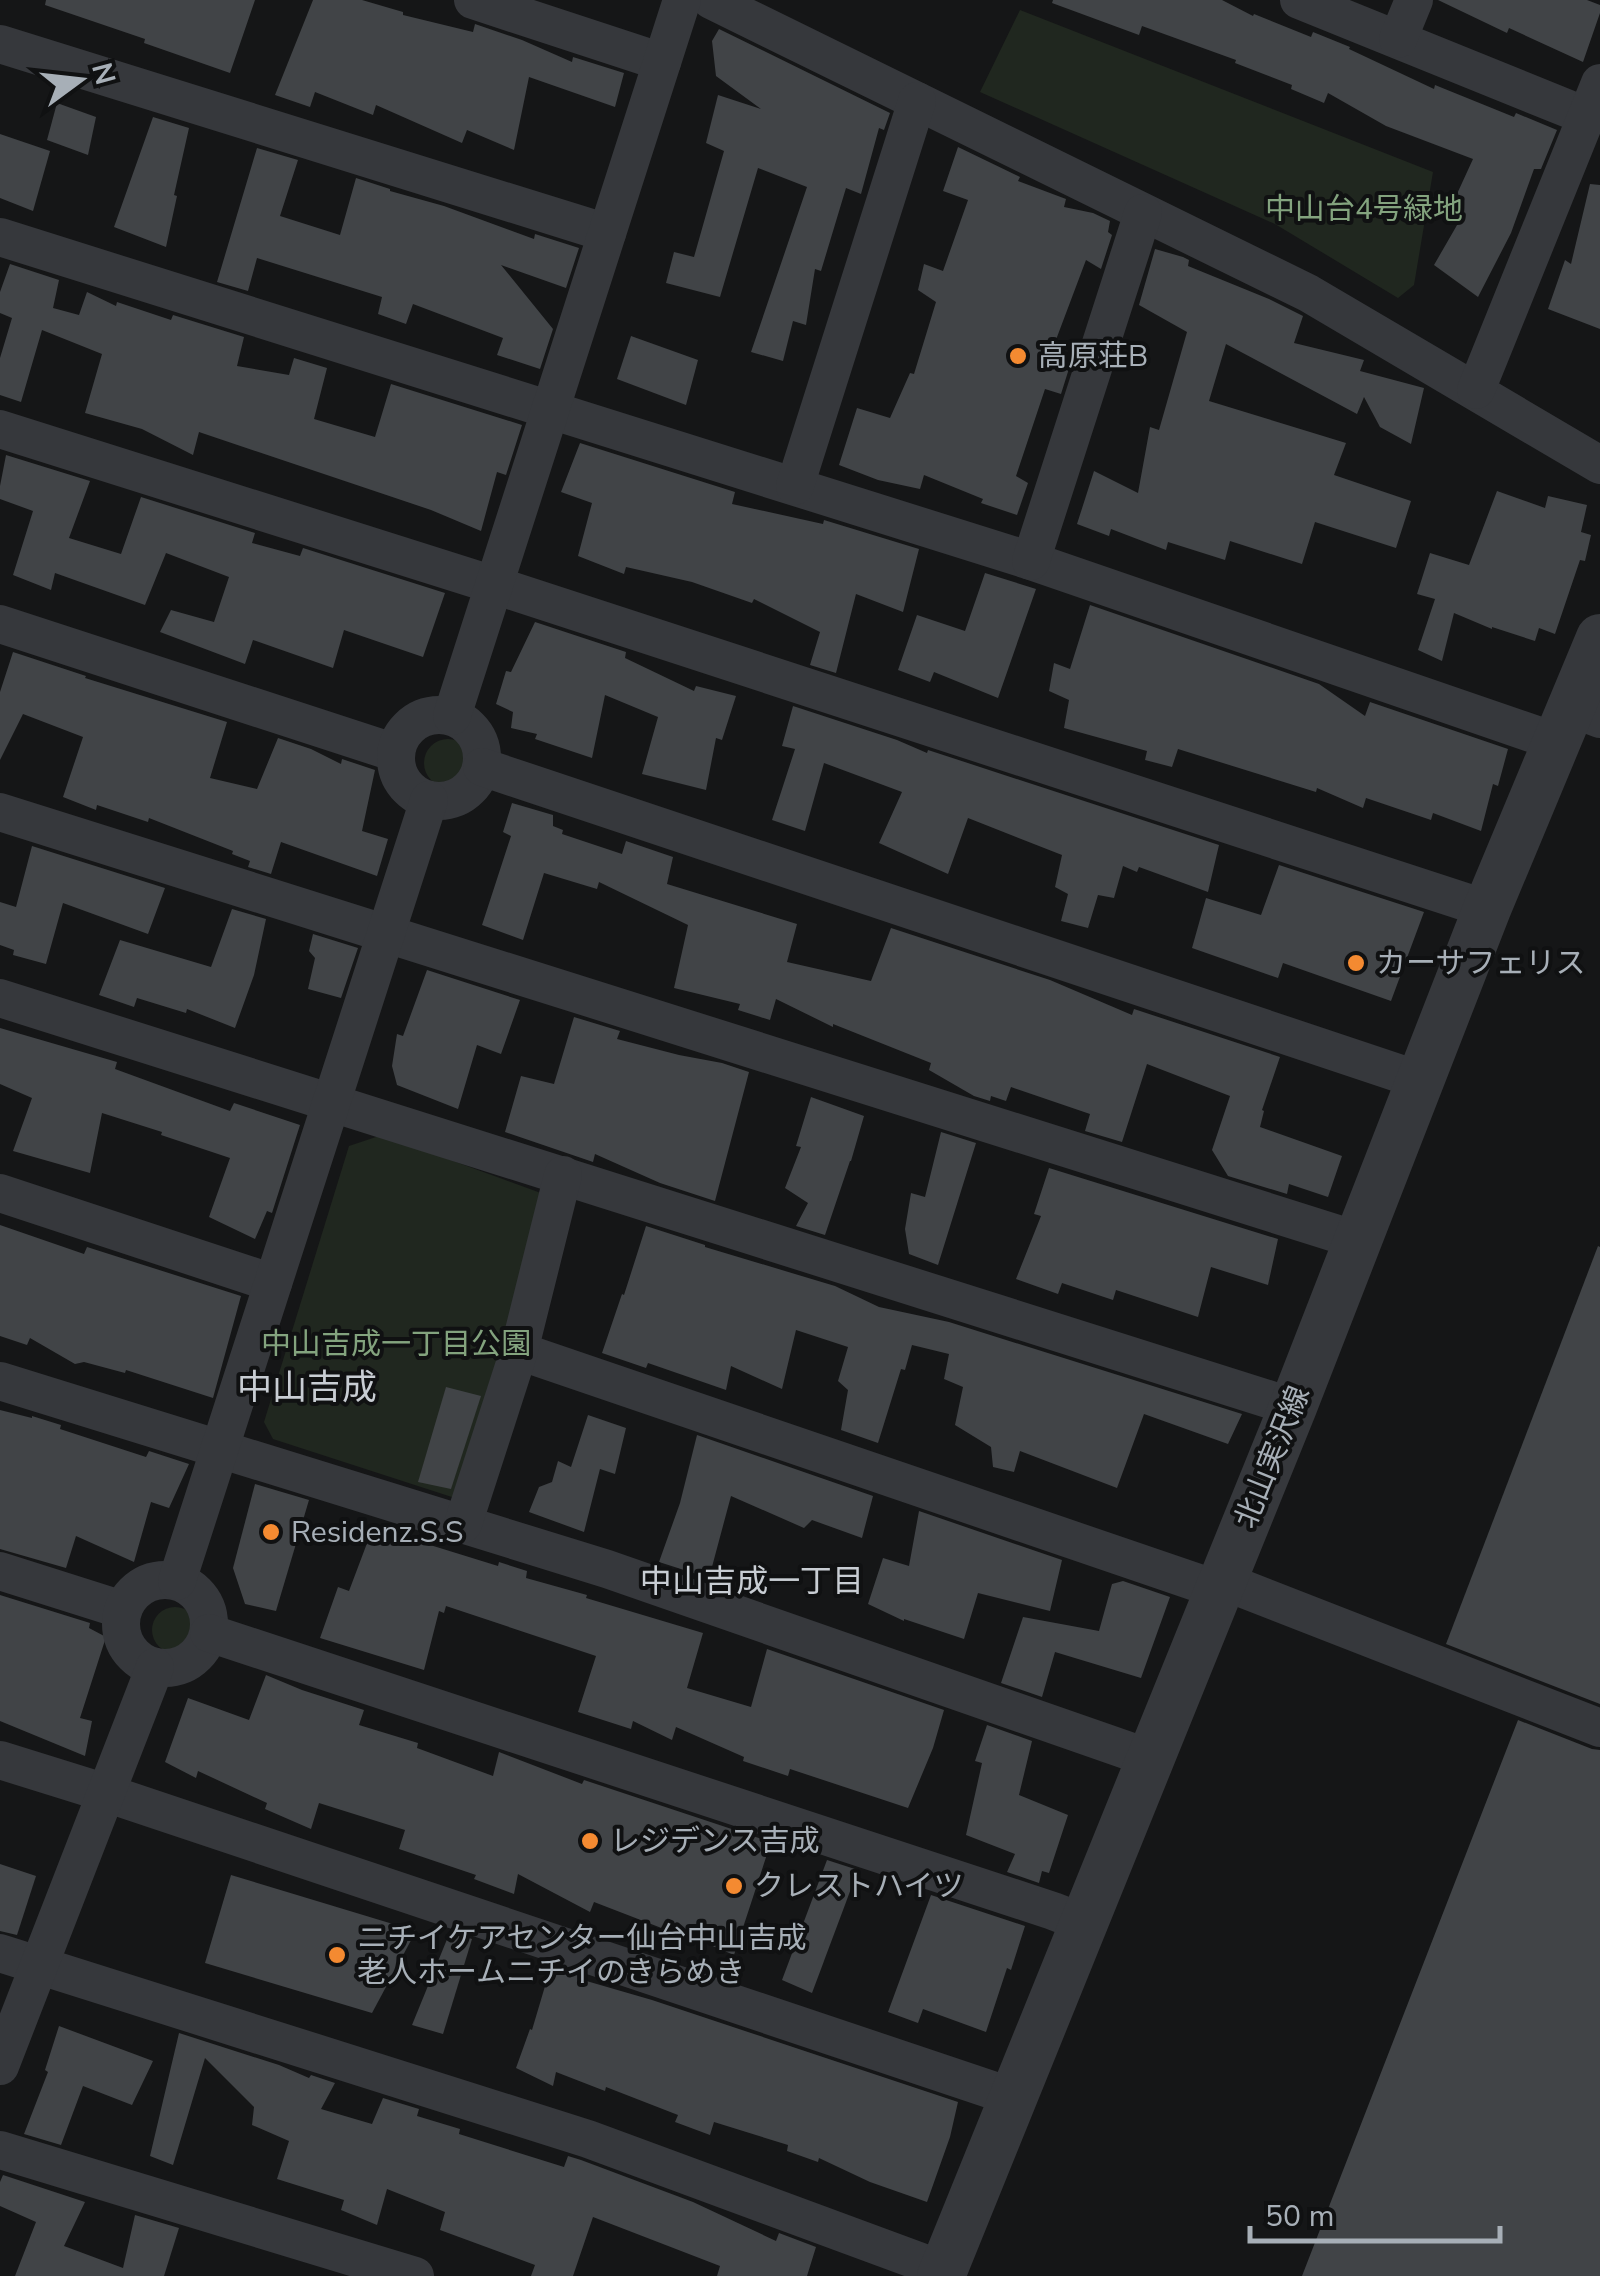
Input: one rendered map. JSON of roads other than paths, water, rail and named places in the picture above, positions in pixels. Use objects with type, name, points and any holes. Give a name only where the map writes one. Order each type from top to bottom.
[{"type":"street","points":[[474,0],[662,62]]},
{"type":"street","points":[[452,716],[682,0]]},
{"type":"street","points":[[711,0],[1308,293],[1600,466]]},
{"type":"street","points":[[1298,0],[1398,40],[1593,99],[1476,390]]},
{"type":"street","points":[[1398,40],[1414,0]]},
{"type":"street","points":[[0,44],[607,233]]},
{"type":"street","points":[[794,486],[917,101]]},
{"type":"street","points":[[1031,562],[1143,212]]},
{"type":"street","points":[[0,237],[1031,562],[1576,723]]},
{"type":"street","points":[[0,429],[494,585],[1488,909]]},
{"type":"street","points":[[0,624],[396,753]]},
{"type":"street","name":"北山実沢線","points":[[942,2273],[1152,1759],[1488,909],[1576,723],[1600,638]]},
{"type":"street","points":[[427,716],[452,716],[464,722],[480,741],[482,766],[476,780],[457,798],[429,800],[408,788],[401,777],[396,753],[400,740],[416,721],[427,716]]},
{"type":"street","points":[[482,766],[1419,1080]]},
{"type":"street","points":[[177,1581],[429,800]]},
{"type":"street","points":[[0,812],[1357,1240]]},
{"type":"street","points":[[0,998],[1293,1406]]},
{"type":"street","points":[[462,1524],[519,1351],[563,1175]]},
{"type":"street","points":[[0,1193],[273,1283]]},
{"type":"street","points":[[519,1351],[1221,1585],[1600,1728]]},
{"type":"street","points":[[0,1381],[644,1581],[1152,1759]]},
{"type":"street","points":[[0,1571],[123,1610]]},
{"type":"street","points":[[177,1581],[189,1586],[206,1606],[209,1633],[195,1658],[169,1668],[155,1667],[130,1652],[121,1624],[123,1610],[138,1588],[150,1582],[177,1581]]},
{"type":"street","points":[[209,1633],[1084,1923]]},
{"type":"street","points":[[0,2066],[155,1667]]},
{"type":"street","points":[[0,1760],[1012,2097]]},
{"type":"street","points":[[0,1953],[588,2139],[942,2273]]},
{"type":"street","points":[[0,2150],[416,2276]]},
{"type":"place","name":"高原荘B","points":[[1018,356]]},
{"type":"place","name":"カーサフェリス","points":[[1356,963]]},
{"type":"place","name":"Residenz.S.S","points":[[271,1532]]},
{"type":"place","name":"レジデンス吉成","points":[[590,1841]]},
{"type":"place","name":"クレストハイツ","points":[[734,1886]]},
{"type":"place","name":"ニチイケアセンター仙台中山吉成 老人ホームニチイのきらめき","points":[[337,1955]]},
{"type":"district","name":"中山吉成","points":[[307,1387]]},
{"type":"district","name":"中山吉成一丁目","points":[[752,1581]]},
{"type":"park label","name":"中山台4号緑地","points":[[1364,209]]},
{"type":"park label","name":"中山吉成一丁目公園","points":[[396,1344]]}]
